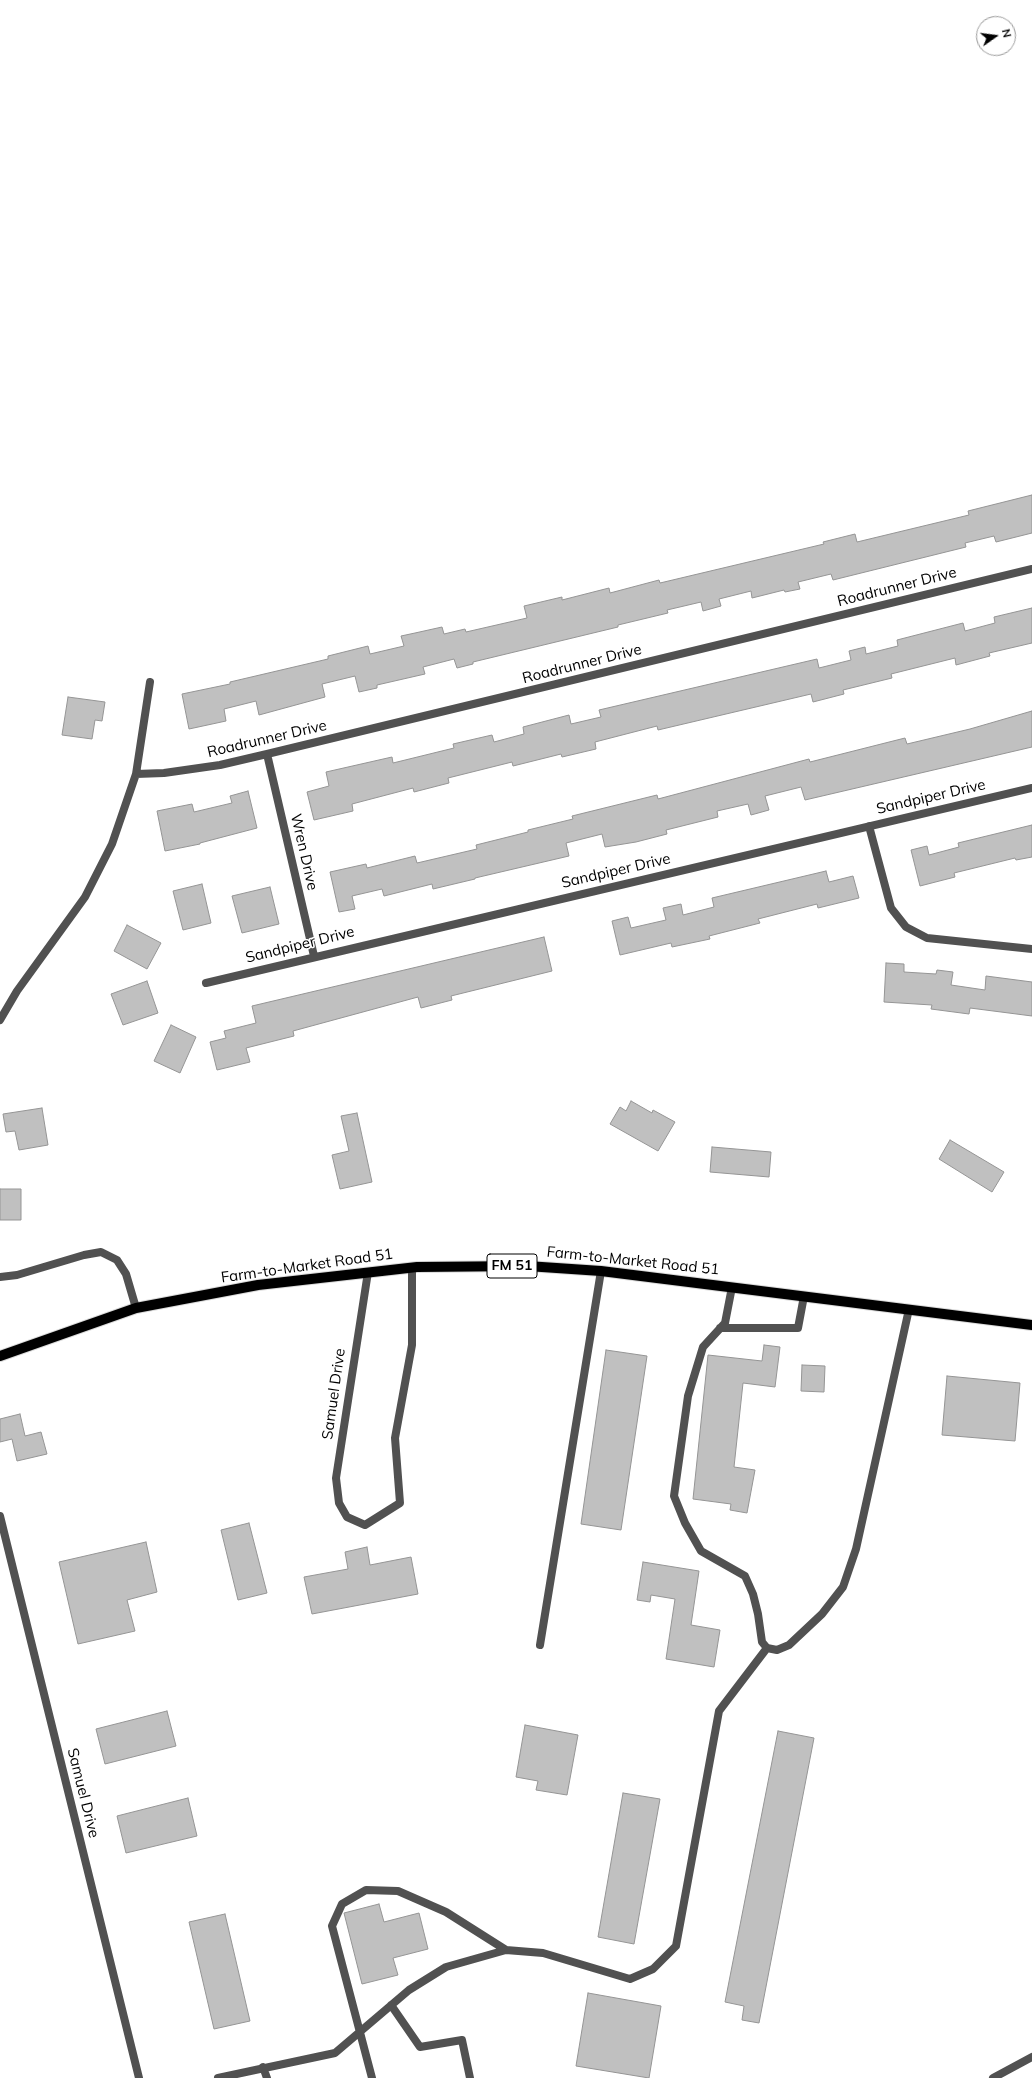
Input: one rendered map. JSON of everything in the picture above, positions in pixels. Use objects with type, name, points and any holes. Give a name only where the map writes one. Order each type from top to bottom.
[{"type":"main road","name":"Farm-to-Market Road 51","points":[[0,1356],[136,1308],[258,1285],[412,1267],[528,1266],[601,1271],[1032,1325]]},
{"type":"street","name":"Roadrunner Drive","points":[[136,774],[164,773],[220,765],[1032,569]]},
{"type":"street","points":[[0,1020],[17,991],[85,897],[112,844],[136,774],[150,682]]},
{"type":"street","name":"Wren Drive","points":[[267,754],[314,956]]},
{"type":"street","name":"Sandpiper Drive","points":[[206,982],[1032,788]]},
{"type":"street","points":[[869,826],[891,908],[906,927],[927,938],[1032,949]]},
{"type":"street","points":[[0,1277],[17,1276],[84,1255],[101,1252],[117,1260],[126,1274],[136,1308]]},
{"type":"street","name":"Samuel Drive","points":[[368,1272],[336,1478],[339,1503],[347,1517],[365,1525],[400,1503],[395,1438],[412,1345],[412,1267]]},
{"type":"street","points":[[540,1645],[601,1271]]},
{"type":"street","points":[[732,1287],[725,1323],[703,1347],[688,1396],[674,1496],[685,1523],[701,1551],[745,1576],[755,1601],[762,1642],[767,1648],[777,1650],[788,1645],[822,1614],[843,1587],[856,1549],[909,1310]]},
{"type":"street","points":[[720,1328],[798,1328],[804,1296]]},
{"type":"street","name":"Samuel Drive","points":[[0,1516],[139,2078]]},
{"type":"street","points":[[218,2078],[335,2054],[409,1990],[446,1967],[506,1950],[543,1953],[630,1979],[653,1969],[676,1946],[719,1711],[767,1648]]},
{"type":"street","points":[[372,2078],[332,1926],[342,1904],[366,1890],[398,1891],[446,1912],[506,1950]]},
{"type":"street","points":[[391,2005],[420,2047],[462,2040],[470,2078]]},
{"type":"street","points":[[993,2078],[1032,2057]]},
{"type":"street","points":[[263,2068],[267,2078]]},
{"type":"building","points":[[1032,495],[1032,533],[996,542],[994,536],[965,543],[966,547],[833,580],[831,574],[798,582],[800,589],[785,592],[784,590],[752,598],[751,591],[719,599],[721,606],[703,611],[701,602],[667,610],[668,613],[618,625],[618,627],[473,662],[473,664],[457,668],[454,659],[423,667],[425,674],[377,685],[377,688],[359,692],[355,676],[322,684],[325,697],[259,715],[256,701],[224,709],[226,721],[189,729],[182,694],[230,684],[230,682],[328,659],[328,656],[368,646],[370,654],[404,646],[401,636],[442,627],[444,634],[465,629],[466,632],[527,618],[524,606],[562,597],[562,600],[609,588],[610,593],[659,580],[660,583],[824,544],[823,542],[855,534],[857,542],[969,515],[968,511]]},
{"type":"building","points":[[1032,608],[1032,643],[989,653],[990,656],[956,665],[955,658],[891,674],[892,678],[843,690],[844,694],[813,702],[811,694],[658,730],[657,726],[595,742],[596,749],[562,757],[561,754],[513,766],[512,762],[448,778],[449,783],[414,792],[413,788],[352,804],[353,811],[314,820],[307,792],[329,786],[326,772],[392,757],[393,763],[454,748],[453,744],[492,735],[494,742],[524,734],[523,727],[569,715],[571,724],[601,717],[599,710],[817,659],[819,668],[851,660],[849,651],[865,647],[866,654],[898,646],[897,640],[963,623],[965,631],[995,623],[994,617]]},
{"type":"building","points":[[68,697],[105,702],[102,721],[95,720],[92,739],[62,735]]},
{"type":"building","points":[[1032,711],[1032,747],[805,800],[801,787],[765,796],[769,810],[751,815],[748,804],[717,811],[718,817],[666,830],[667,834],[636,842],[605,847],[602,834],[566,843],[569,856],[433,889],[432,884],[384,896],[382,889],[352,896],[355,909],[339,912],[330,872],[366,864],[367,868],[415,856],[417,863],[477,849],[476,845],[573,819],[572,816],[657,795],[658,799],[809,759],[810,762],[905,738],[907,744],[970,729]]},
{"type":"building","points":[[248,791],[257,828],[200,844],[165,851],[157,811],[192,804],[194,812],[232,803],[230,796]]},
{"type":"building","points":[[1032,825],[1032,857],[1016,860],[1015,858],[954,873],[955,877],[920,886],[911,850],[927,846],[929,855],[959,847],[958,843]]},
{"type":"building","points":[[826,871],[829,882],[853,876],[859,898],[818,908],[817,904],[758,919],[760,923],[709,936],[710,939],[672,947],[671,943],[620,955],[612,921],[628,917],[631,928],[666,920],[663,908],[681,904],[683,915],[714,907],[712,898]]},
{"type":"building","points":[[202,884],[211,923],[183,930],[173,891]]},
{"type":"building","points":[[270,887],[279,924],[242,933],[232,896]]},
{"type":"building","points":[[127,925],[161,943],[147,969],[114,951]]},
{"type":"building","points":[[544,937],[552,971],[451,996],[452,1000],[421,1008],[418,997],[293,1031],[294,1036],[246,1048],[250,1062],[217,1070],[210,1042],[226,1038],[224,1031],[256,1023],[252,1006]]},
{"type":"building","points":[[886,963],[904,964],[904,972],[936,974],[937,970],[953,972],[951,985],[985,990],[986,976],[1032,982],[1032,1016],[970,1008],[969,1014],[931,1009],[932,1005],[884,1002]]},
{"type":"building","points":[[147,981],[158,1013],[123,1025],[111,994]]},
{"type":"building","points":[[171,1025],[196,1037],[180,1073],[154,1061]]},
{"type":"building","points":[[631,1101],[652,1113],[653,1110],[675,1122],[658,1151],[610,1124],[620,1107],[626,1111]]},
{"type":"building","points":[[42,1108],[48,1145],[19,1150],[15,1131],[6,1132],[3,1114]]},
{"type":"building","points":[[357,1113],[372,1182],[340,1189],[332,1155],[349,1151],[341,1116]]},
{"type":"building","points":[[950,1140],[1004,1172],[992,1192],[939,1159]]},
{"type":"building","points":[[712,1147],[771,1152],[769,1177],[710,1172]]},
{"type":"building","points":[[0,1189],[21,1189],[21,1220],[0,1220]]},
{"type":"building","points":[[764,1345],[780,1347],[775,1387],[743,1383],[734,1467],[755,1470],[747,1513],[730,1510],[731,1504],[693,1499],[708,1355],[762,1361]]},
{"type":"building","points":[[606,1350],[647,1356],[621,1530],[581,1524]]},
{"type":"building","points":[[802,1365],[825,1366],[824,1392],[801,1391]]},
{"type":"building","points":[[947,1376],[1020,1383],[1015,1441],[942,1435]]},
{"type":"building","points":[[20,1414],[25,1436],[41,1432],[47,1454],[17,1461],[12,1439],[0,1442],[0,1419]]},
{"type":"building","points":[[249,1523],[267,1593],[238,1600],[221,1530]]},
{"type":"building","points":[[146,1542],[157,1592],[127,1600],[135,1631],[78,1644],[59,1562]]},
{"type":"building","points":[[367,1547],[370,1565],[411,1557],[418,1594],[312,1614],[304,1577],[348,1569],[345,1552]]},
{"type":"building","points":[[643,1562],[699,1571],[691,1625],[720,1630],[714,1667],[666,1659],[675,1599],[651,1595],[650,1602],[637,1600]]},
{"type":"building","points":[[167,1711],[176,1746],[105,1764],[96,1729]]},
{"type":"building","points":[[525,1725],[578,1735],[567,1795],[536,1790],[538,1781],[516,1777]]},
{"type":"building","points":[[778,1731],[814,1738],[759,2023],[742,2020],[744,2006],[725,2002]]},
{"type":"building","points":[[623,1793],[660,1799],[634,1944],[598,1937]]},
{"type":"building","points":[[188,1798],[197,1836],[126,1853],[117,1816]]},
{"type":"building","points":[[379,1904],[384,1922],[419,1913],[428,1949],[393,1958],[398,1975],[362,1984],[344,1913]]},
{"type":"building","points":[[225,1914],[250,2021],[214,2029],[189,1922]]},
{"type":"building","points":[[588,1993],[661,2006],[649,2078],[576,2066]]}]
